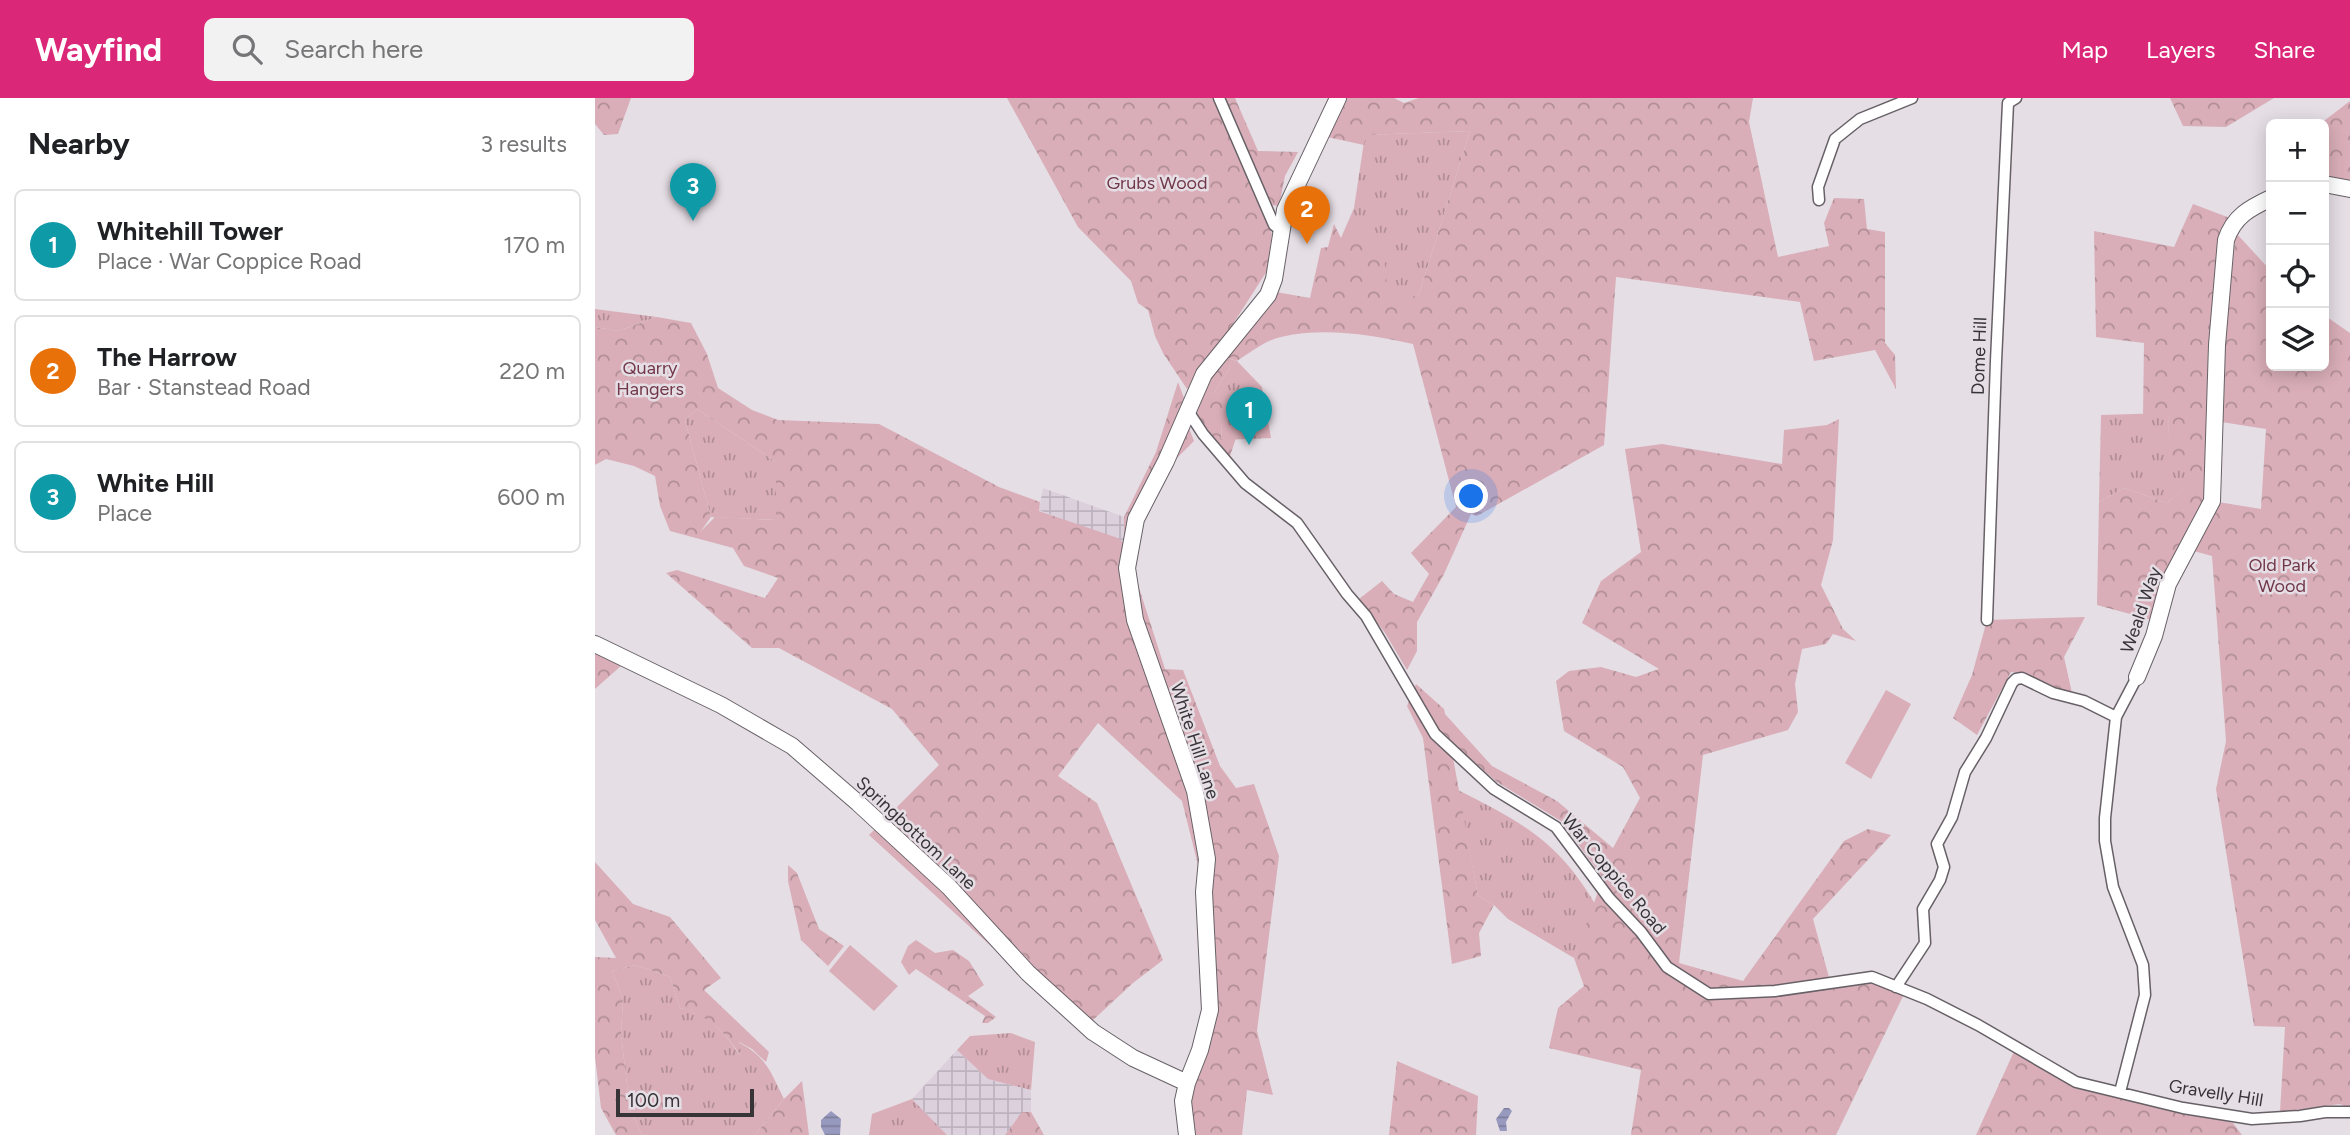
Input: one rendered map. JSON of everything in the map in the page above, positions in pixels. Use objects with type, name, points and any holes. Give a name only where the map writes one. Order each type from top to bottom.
[{"type":"street","points":[[1219,98],[1274,225],[1282,230]]},
{"type":"street","name":"White Hill Lane","points":[[1187,1135],[1183,1101],[1187,1083],[1201,1050],[1210,1010],[1205,892],[1207,859],[1195,791],[1135,620],[1128,568],[1136,519],[1166,461],[1204,374],[1268,295],[1274,279],[1285,210],[1338,98]]},
{"type":"street","points":[[1819,200],[1818,187],[1835,139],[1860,119],[1912,98]]},
{"type":"street","name":"Dome Hill","points":[[1987,620],[2008,100]]},
{"type":"street","points":[[2329,185],[2350,189]]},
{"type":"street","name":"Weald Way","points":[[2120,1092],[2145,995],[2143,965],[2113,887],[2105,841],[2116,717],[2147,657],[2168,584],[2211,501],[2217,345],[2226,240],[2229,230],[2239,216],[2266,200]]},
{"type":"street","name":"War Coppice Road","points":[[1188,411],[1203,435],[1245,483],[1297,523],[1347,594],[1366,616],[1435,734],[1494,789],[1556,827],[1609,898],[1641,932],[1667,967],[1709,994],[1775,991],[1872,977],[1927,999],[1978,1025],[2075,1082],[2120,1092]]},
{"type":"street","name":"Springbottom Lane","points":[[595,644],[721,705],[792,746],[949,887],[1028,973],[1093,1032],[1133,1058],[1187,1083]]},
{"type":"street","points":[[1896,987],[1925,943],[1923,909],[1940,880],[1944,867],[1937,844],[1951,817],[1965,772],[1986,738],[2012,682],[2022,678],[2053,693],[2084,701],[2116,717]]},
{"type":"street","name":"Gravelly Hill","points":[[2120,1092],[2183,1108],[2252,1119],[2350,1112]]},
{"type":"shaded area","points":[[1043,488],[1124,517],[1124,544],[1039,510]]},
{"type":"shaded area","points":[[957,1050],[988,1079],[1031,1090],[1031,1112],[1022,1113],[1005,1135],[947,1135],[912,1099]]},
{"type":"green space","points":[[595,98],[631,98],[618,134],[604,135],[595,124]]},
{"type":"green space","name":"Grubs Wood","points":[[1007,98],[1216,98],[1272,234],[1267,271],[1195,383],[1187,389],[1163,353],[1148,310],[1138,303],[1131,281],[1078,227]]},
{"type":"green space","points":[[1223,98],[1235,98],[1258,151],[1298,152],[1285,176],[1279,206],[1271,205]]},
{"type":"green space","points":[[1344,98],[1394,98],[1404,103],[1419,98],[1753,98],[1749,122],[1778,257],[1829,246],[1824,223],[1834,198],[1864,199],[1867,229],[1885,232],[1885,343],[1895,355],[1896,389],[1875,350],[1814,361],[1800,302],[1616,277],[1604,445],[1477,516],[1471,514],[1444,574],[1417,622],[1417,651],[1407,670],[1385,633],[1359,599],[1382,581],[1394,594],[1413,602],[1429,574],[1411,553],[1456,507],[1413,344],[1331,332],[1297,334],[1275,339],[1237,361],[1228,358],[1230,368],[1213,394],[1244,405],[1222,423],[1221,439],[1236,438],[1230,456],[1194,411],[1212,372],[1276,292],[1310,298],[1321,248],[1328,247],[1334,224],[1341,238],[1383,247],[1389,306],[1419,294],[1470,131],[1366,135],[1364,145],[1327,137]]},
{"type":"green space","points":[[2170,98],[2274,98],[2226,127],[2183,126]]},
{"type":"green space","points":[[2350,101],[2350,183],[2329,180],[2329,119],[2327,119]]},
{"type":"green space","points":[[1470,131],[1419,294],[1389,307],[1341,238],[1354,208],[1365,135]]},
{"type":"green space","points":[[2193,204],[2230,218],[2218,238],[2219,278],[2206,501],[2152,620],[2097,605],[2099,502],[2124,488],[2167,503],[2195,477],[2169,464],[2168,413],[2143,416],[2144,343],[2096,337],[2094,231],[2174,247]]},
{"type":"green space","name":"Old Park Wood","points":[[2236,233],[2266,266],[2266,371],[2329,371],[2329,318],[2350,333],[2350,1109],[2340,1104],[2280,1112],[2285,1027],[2254,1026],[2216,789],[2226,741],[2212,556],[2186,549],[2212,501],[2261,509],[2266,429],[2215,421]]},
{"type":"green space","points":[[595,309],[657,317],[618,331],[595,327]]},
{"type":"green space","name":"Quarry Hangers","points":[[657,317],[691,323],[707,354],[718,388],[752,410],[778,420],[879,424],[999,487],[1040,502],[1039,511],[1118,538],[1124,543],[1124,517],[1156,452],[1178,382],[1184,398],[1179,415],[1125,544],[1165,669],[1183,670],[1220,766],[1236,788],[1254,784],[1279,856],[1257,1031],[1273,1095],[1247,1090],[1242,1135],[1193,1135],[1189,1103],[1205,996],[1198,865],[1182,801],[1098,723],[1058,776],[1097,803],[1163,960],[1133,983],[1092,1021],[1094,1040],[869,835],[939,765],[892,709],[779,648],[752,648],[666,573],[677,570],[765,598],[778,578],[744,566],[733,548],[670,531],[660,506],[655,476],[634,466],[606,459],[595,465],[595,327],[618,331]],"holes":[[[697,409],[776,462],[776,520],[715,517],[701,531],[711,517],[685,420]]]},
{"type":"green space","points":[[1227,358],[1237,361],[1262,387],[1271,438],[1221,440],[1222,423],[1213,394],[1230,368]]},
{"type":"green space","points":[[697,409],[776,462],[776,520],[711,517],[685,420]]},
{"type":"green space","points":[[2168,413],[2170,464],[2196,477],[2167,503],[2124,488],[2099,502],[2101,415]]},
{"type":"green space","points":[[1839,419],[1833,540],[1821,585],[1843,629],[1856,641],[1833,634],[1826,644],[1802,649],[1795,684],[1798,712],[1788,730],[1703,755],[1679,963],[1743,981],[1844,841],[1868,829],[1891,835],[1813,919],[1830,981],[1872,977],[1906,990],[1836,1135],[1631,1135],[1641,1070],[1549,1048],[1558,1008],[1584,986],[1574,958],[1603,878],[1561,821],[1497,782],[1450,741],[1478,896],[1494,905],[1479,933],[1481,956],[1452,964],[1423,738],[1407,706],[1416,684],[1444,709],[1445,714],[1492,766],[1557,801],[1613,848],[1640,798],[1623,767],[1564,731],[1556,681],[1569,671],[1601,667],[1636,677],[1659,669],[1582,623],[1601,581],[1641,552],[1625,449],[1662,444],[1782,464],[1784,430],[1827,425]]},
{"type":"green space","points":[[1187,423],[1194,441],[1172,463]]},
{"type":"green space","points":[[2085,617],[2064,657],[2072,693],[2011,672],[1977,735],[1953,718],[1972,675],[1987,620]]},
{"type":"green space","points":[[595,653],[622,665],[595,689]]},
{"type":"green space","points":[[1886,690],[1911,704],[1871,779],[1845,763]]},
{"type":"green space","points":[[1458,790],[1501,812],[1536,835],[1567,864],[1581,882],[1595,904],[1574,958],[1508,919],[1494,905],[1478,896]]},
{"type":"green space","points":[[595,862],[633,904],[670,917],[721,978],[704,990],[769,1052],[766,1062],[752,1049],[739,1042],[742,1057],[716,1026],[701,1016],[680,1008],[670,977],[635,965],[612,971],[623,999],[621,1034],[630,1110],[642,1135],[616,1135],[601,1108],[595,1057],[595,957],[616,958],[595,920]]},
{"type":"green space","points":[[788,865],[797,873],[819,929],[844,946],[828,966],[801,940],[788,881]]},
{"type":"green space","points":[[916,940],[935,953],[953,950],[969,961],[984,985],[968,996],[996,1017],[988,1023],[982,1023],[985,1016],[916,969],[909,975],[901,962],[908,946]]},
{"type":"green space","points":[[850,945],[898,986],[874,1011],[829,971]]},
{"type":"green space","points":[[635,965],[670,977],[680,1008],[700,1015],[715,1025],[740,1055],[738,1042],[755,1053],[767,1066],[784,1099],[755,1135],[642,1135],[630,1110],[621,1034],[623,999],[612,971]]},
{"type":"green space","points":[[1011,1033],[1035,1042],[1031,1090],[988,1079],[957,1050],[970,1036]]},
{"type":"green space","points":[[2016,1047],[2076,1082],[2233,1123],[2242,1135],[1976,1135]]},
{"type":"green space","points":[[1397,1061],[1478,1096],[1476,1135],[1389,1135]]},
{"type":"green space","points":[[802,1081],[809,1135],[755,1135],[784,1099]]},
{"type":"green space","points":[[912,1099],[947,1135],[869,1135],[872,1114]]},
{"type":"green space","points":[[1022,1112],[1031,1112],[1044,1135],[1005,1135]]},
{"type":"water","points":[[1504,1108],[1512,1111],[1506,1122],[1507,1131],[1500,1131],[1496,1119]]},
{"type":"water","points":[[831,1111],[841,1119],[840,1135],[825,1135],[821,1127],[821,1120]]},
{"type":"place","name":"White Hill","points":[[693,221]]},
{"type":"place","name":"The Harrow","points":[[1307,244]]},
{"type":"place","name":"Whitehill Tower","points":[[1249,445]]}]
